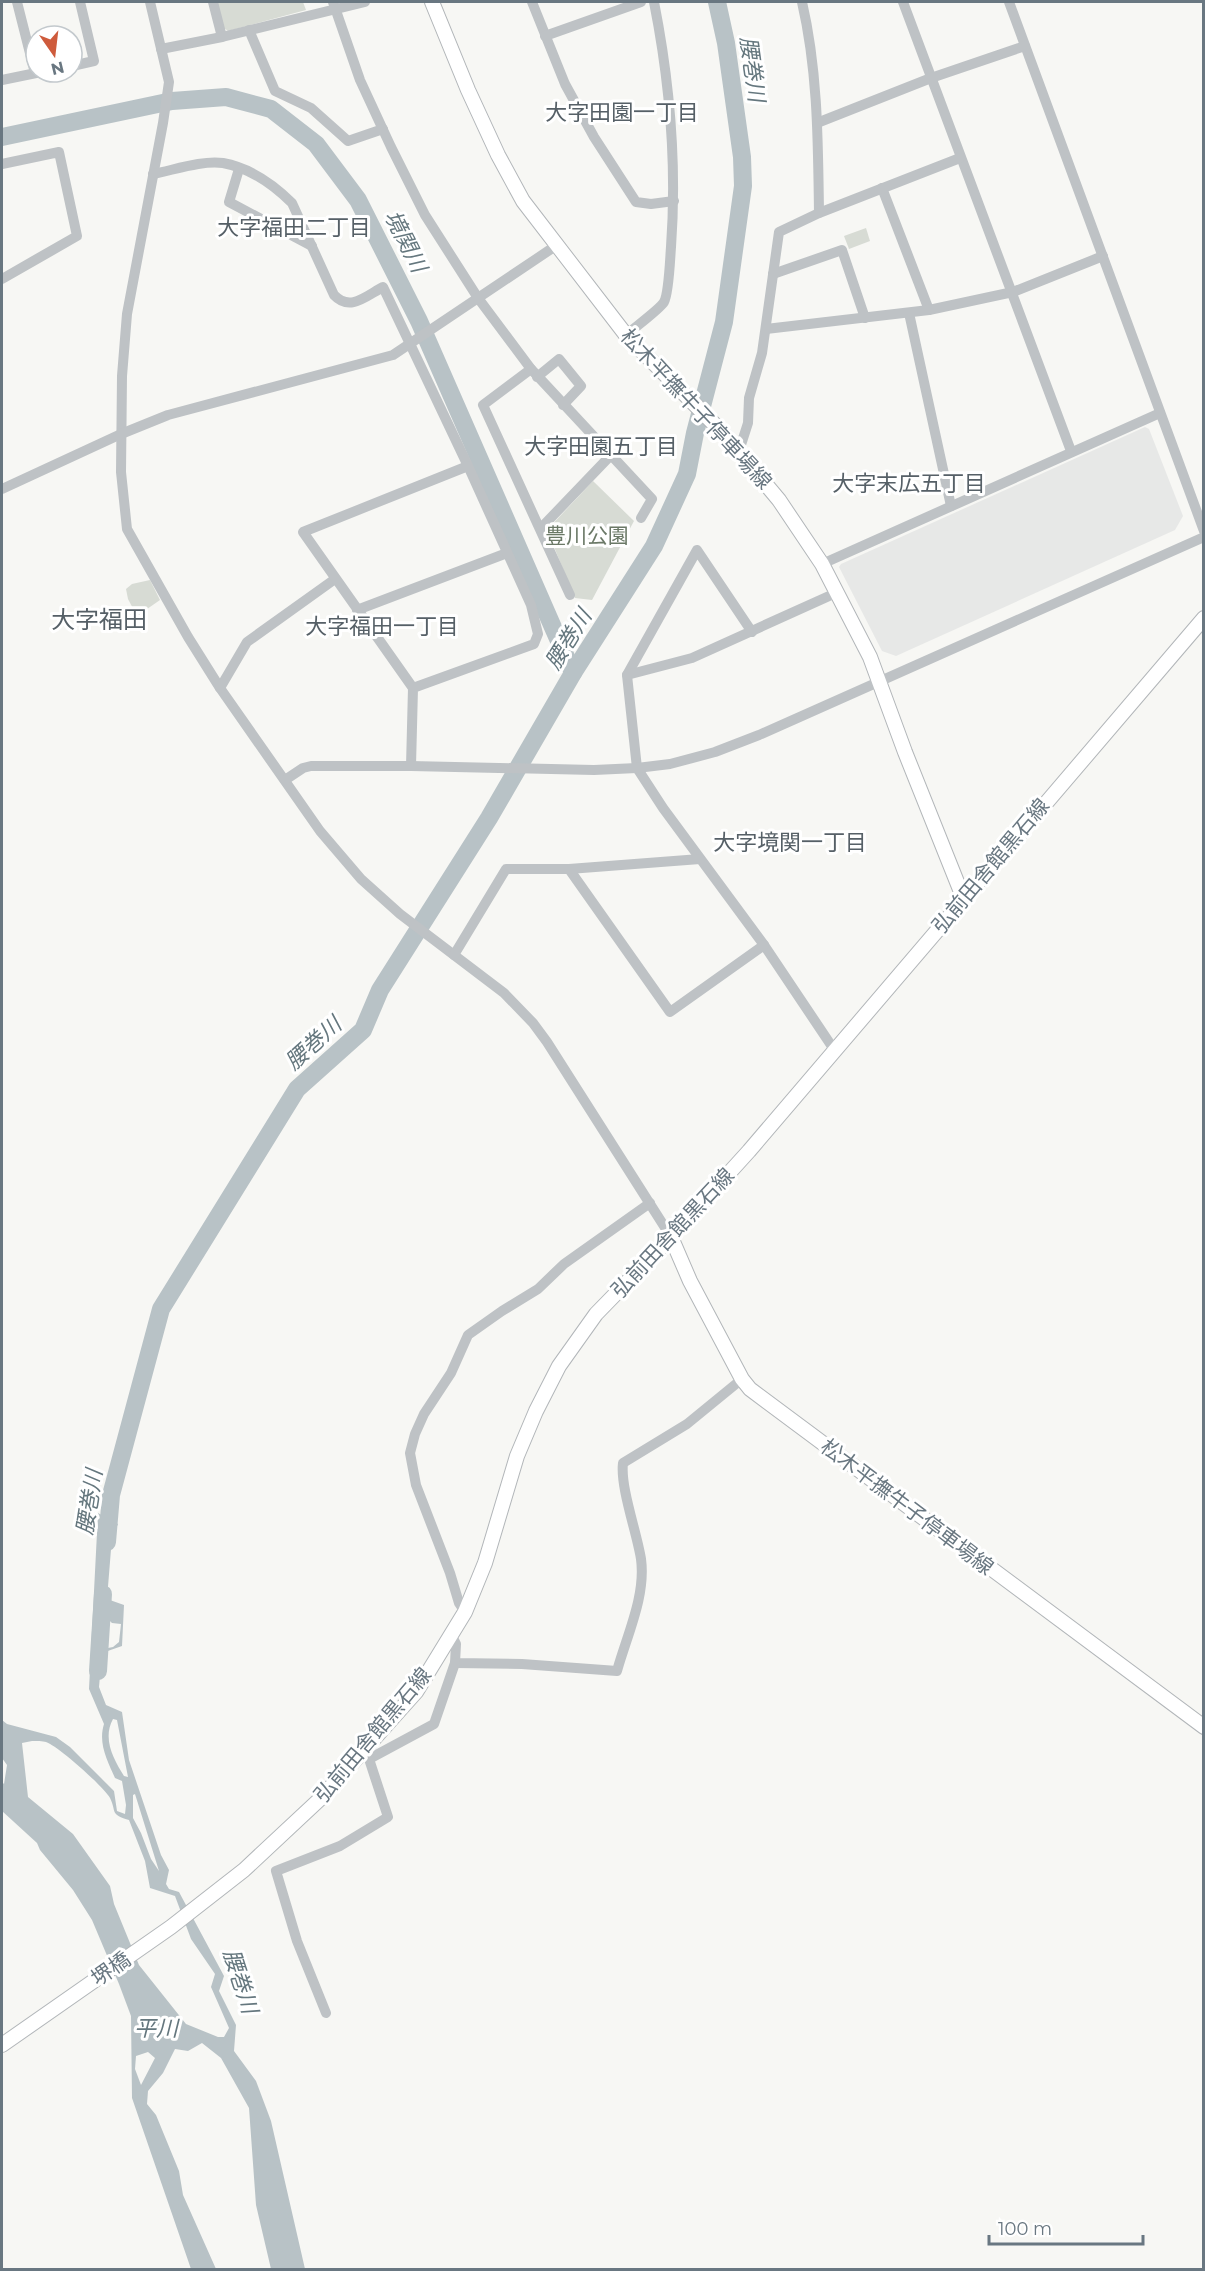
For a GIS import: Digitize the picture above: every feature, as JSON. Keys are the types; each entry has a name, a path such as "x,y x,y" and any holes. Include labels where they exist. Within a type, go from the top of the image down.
{"main road":[{"name":"松木平撫牛子停車場線","path":"432,2 468,90 498,155 523,201 626,335 739,451 779,500 822,564 838,592 879,681 963,897"},
{"name":"弘前田舎館黒石線","path":"219,1890 269,1849 367,1755 416,1692 465,1612 485,1563 517,1456 536,1411 559,1366 596,1314 671,1237 835,1051 963,897 1203,618"},
{"name":"松木平撫牛子停車場線","path":"671,1237 690,1281 742,1379 764,1402 1203,1727"},
{"name":"堺橋","path":"2,2045 171,1927 219,1890"}],"street":[{"path":"17,2 24,26"},
{"path":"80,2 94,61 84,63"},
{"path":"150,2 169,82 127,314 121,434 121,472 127,529 220,687 320,831 361,879 400,914 504,993 532,1023 547,1042 671,1237"},
{"path":"213,2 222,37"},
{"path":"161,50 222,37 335,5 365,2"},
{"path":"532,2 565,84 594,137 636,202 651,204 674,201"},
{"path":"545,36 641,2"},
{"path":"626,335 664,302 670,263 674,201 672,116 665,57 654,2"},
{"path":"802,2 809,31 817,123 819,213"},
{"path":"903,2 1071,451"},
{"path":"1009,2 1203,531"},
{"path":"335,5 360,80 425,215 478,298 534,373 652,499 640,518"},
{"path":"249,30 275,91 311,108 348,141 383,129"},
{"path":"817,123 931,78 1025,46"},
{"path":"2,80 24,76"},
{"path":"2,164 59,152 78,236 2,278"},
{"path":"739,451 748,423 749,398 762,353 778,232 819,213 960,158"},
{"path":"153,174 223,163 257,175 292,203 334,295 340,301 354,302 383,287 412,344 537,623 538,634 534,644 413,688"},
{"path":"239,169 229,201 312,246"},
{"path":"882,188 929,310"},
{"path":"2,489 168,415 393,356 557,245"},
{"path":"773,274 842,250 865,318"},
{"path":"766,329 909,313 1013,292 1103,256"},
{"path":"909,313 951,506"},
{"path":"563,405 581,386 560,359 483,405 570,595"},
{"path":"822,564 1160,413"},
{"path":"541,528 611,455"},
{"path":"411,766 413,688 303,532 468,466"},
{"path":"285,780 303,768 311,766 546,770 637,768 670,764 715,752 759,735 1203,537"},
{"path":"752,632 697,550 627,675 637,768 700,859 764,945 835,1051"},
{"path":"357,610 507,554"},
{"path":"220,687 247,642 335,579"},
{"path":"627,675 692,658 838,592"},
{"path":"454,955 506,869 568,868 700,859"},
{"path":"568,868 670,1012 764,945"},
{"path":"465,1612 459,1603 450,1573 416,1485 410,1453 424,1414 451,1373 468,1335 538,1289 564,1264 650,1203"},
{"path":"455,1663 522,1664 616,1671 642,1584 641,1559 623,1463 687,1424 742,1379"},
{"path":"326,2013 297,1941 276,1871 340,1846 388,1817 367,1755 434,1724 455,1663 456,1644 452,1636"}],"shaded area":[{"path":"1145,427 1149,429 1183,516 1175,530 896,656 882,651 839,567 841,564"}],"green space":[{"path":"216,2 303,2 306,10 228,31 224,28"},
{"path":"866,228 870,241 849,249 844,236"},
{"name":"豊川公園","path":"593,481 634,521 592,600 575,598 547,530"},
{"path":"150,580 160,600 137,616 128,599 126,589 132,584"}],"water":[{"name":"平川","path":"98,1513 118,1524 112,1537 107,1599 124,1605 122,1646 102,1653 99,1687 106,1705 122,1712 129,1760 161,1855 169,1870 166,1884 169,1889 179,1892 224,1976 219,1991 236,2025 234,2051 256,2081 271,2121 305,2269 271,2269 256,2205 249,2108 221,2058 202,2043 188,2051 175,2049 163,2073 148,2091 147,2104 156,2115 179,2171 183,2195 216,2269 191,2269 132,2098 131,2016 119,1984 92,1920 73,1890 40,1850 37,1843 2,1811 2,1782 4,1784 7,1765 2,1758 2,1720 7,1724 56,1737 70,1747 114,1791 117,1811 125,1814 126,1805 122,1781 115,1778 106,1758 102,1738 104,1724 89,1689","holes":["105,1616 112,1623 121,1624 119,1642 113,1647 103,1649 97,1643 98,1621","113,1719 117,1720 128,1777 124,1776 111,1749 110,1727","45,1742 60,1751 90,1777 110,1798 116,1814 129,1820 145,1861 150,1888 175,1896 191,1939 215,1974 211,1987 229,2028 224,2037 218,2037 186,2024 139,1965 114,1904 110,1886 73,1834 28,1797 22,1743","135,1794 159,1871 151,1859 133,1818 133,1795","148,2052 155,2058 141,2085 135,2069 136,2056"]}],"waterway":[{"name":"腰巻川","path":"107,1542 111,1495 161,1309 297,1089 363,1030 380,990 489,818 573,673 654,546 687,474 695,433 724,322 743,186 742,157 726,43 717,2"},
{"name":"境関川","path":"2,137 172,101 226,97 271,109 316,144 358,200 419,321 573,673"},
{"name":"腰巻川","path":"98,1671 103,1594"}],"district":[{"name":"大字田園一丁目","path":"622,112"},
{"name":"大字福田二丁目","path":"294,227"},
{"name":"大字田園五丁目","path":"601,446"},
{"name":"大字末広五丁目","path":"909,483"},
{"name":"大字福田","path":"99,620"},
{"name":"大字福田一丁目","path":"382,626"},
{"name":"大字境関一丁目","path":"790,842"}]}
